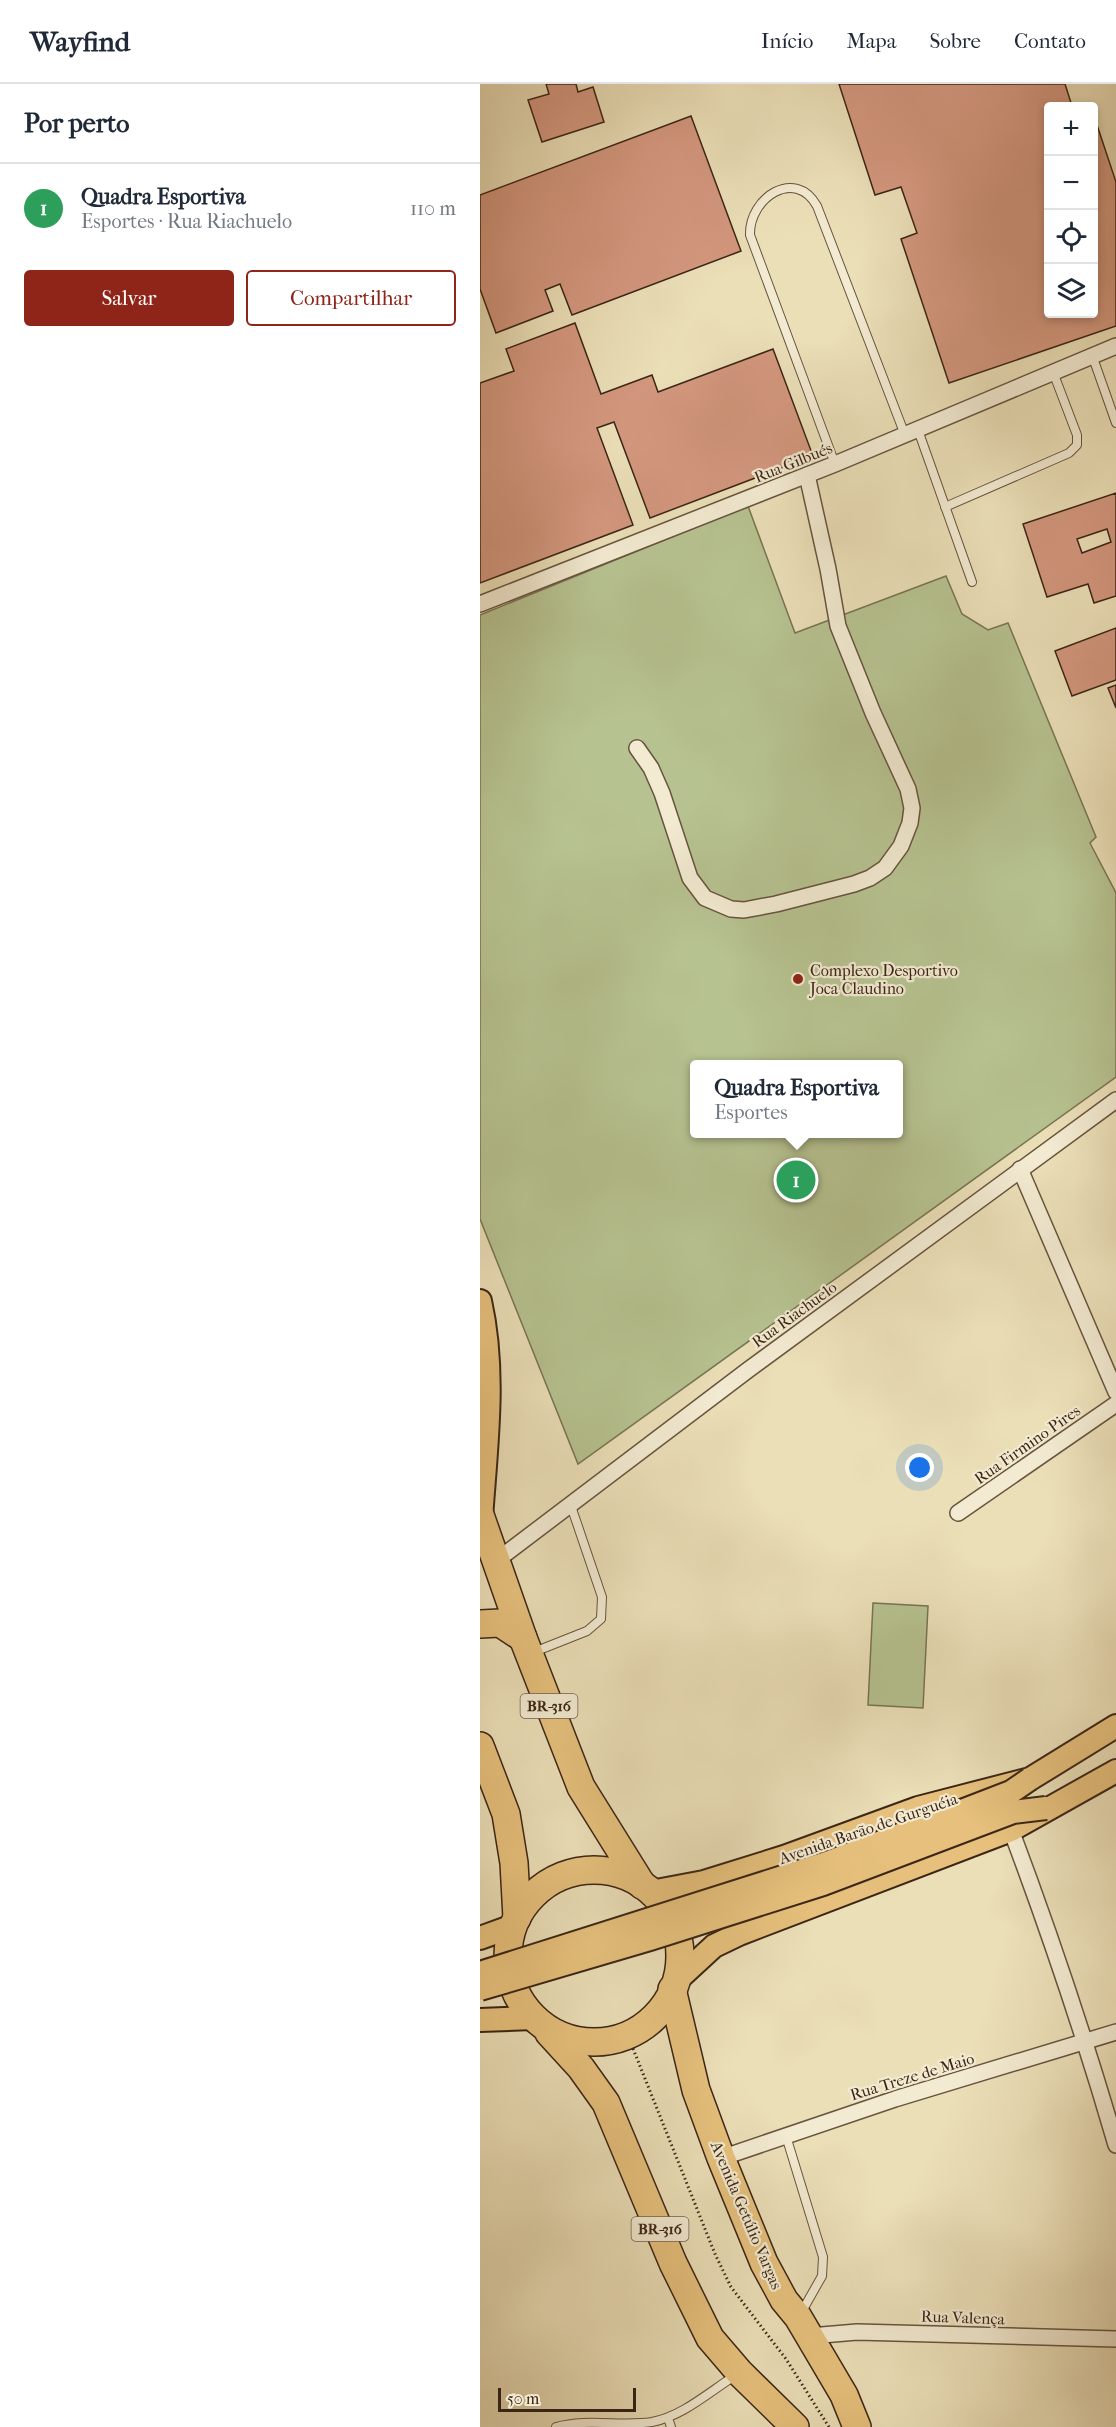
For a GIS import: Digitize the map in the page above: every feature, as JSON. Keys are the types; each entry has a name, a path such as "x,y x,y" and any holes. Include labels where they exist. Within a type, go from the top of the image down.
{"highway":[{"name":"Avenida Getúlio Vargas","path":"481,1517 488,1567 526,1646 581,1786 647,1889 667,1911 676,1933 680,1965 670,1993 696,2090 764,2263 784,2300 804,2326 844,2395 857,2427"},
{"path":"480,1624 500,1623 526,1646"},
{"name":"BR-316","path":"480,1746 506,1815 514,1863 515,1922 508,1950 509,1975 518,1998 535,2020 581,2068 606,2103 695,2309 710,2338 740,2373 795,2427"},
{"name":"BR-316","path":"515,1922 534,1894 557,1878 584,1870 612,1871 633,1879 647,1889"},
{"name":"BR-316","path":"535,2020 558,2036 588,2043 604,2043 636,2032 670,1993"}],"main road":[{"name":"Avenida Getúlio Vargas","path":"480,1301 486,1336 488,1385 481,1517"},
{"name":"Avenida Barão de Gurguéia","path":"647,1889 704,1882 784,1857 918,1808 1030,1779 1116,1726"},
{"path":"670,1993 714,1946 739,1934 1011,1830 1046,1808 1116,1771"},
{"path":"480,1973 827,1863 1011,1792 1030,1779"},
{"path":"480,1989 650,1939 824,1884 1013,1812 1046,1808"},
{"path":"480,1938 515,1922"},
{"path":"480,2020 535,2020"}],"street":[{"name":"Rua Gilbués","path":"480,604 835,464 1116,346"},
{"path":"637,748 651,768 662,794 690,878 705,898 731,909 744,910 776,904 854,884 870,878 885,868 901,846 910,823 912,808 908,789 873,713 838,626 807,475"},
{"name":"Rua Riachuelo","path":"488,1567 570,1503 1020,1168 1116,1100"},
{"path":"1020,1168 1116,1392"},
{"name":"Rua Firmino Pires","path":"958,1513 1116,1404"},
{"path":"1011,1830 1049,1930 1086,2042 1116,2145"},
{"name":"Rua Treze de Maio","path":"721,2158 895,2099 1116,2032"},
{"name":"Rua Valença","path":"804,2326 857,2332 1116,2339"}],"lane":[{"path":"835,464 750,235 750,224 758,205 765,198 794,187 805,190 817,206 911,432 945,507 972,582"},
{"path":"1092,355 1116,423"},
{"path":"945,507 1069,453 1077,445 1077,435 1053,372"},
{"path":"526,1646 587,1631 601,1619 602,1597 570,1503"},
{"path":"786,2136 823,2257 822,2276 804,2326"},
{"path":"556,2427 572,2422 650,2423 668,2418 682,2412 740,2373"},
{"path":"668,2418 671,2427"}],"path":[{"path":"628,2036 731,2287 786,2359 829,2427"}],"green space":[{"name":"Complexo Desportivo Joca Claudino","path":"748,506 795,633 946,576 962,614 988,630 1008,623 1096,837 1090,843 1116,893 1116,1077 578,1464 480,1219 480,615"},
{"path":"873,1603 928,1606 923,1708 868,1705"}],"building":[{"path":"546,84 576,84 578,92 593,87 604,122 542,142 528,100 549,94"},
{"path":"839,84 1065,84 1071,102 1044,102 1044,318 1098,318 1098,128 1116,182 1116,326 949,383 901,239 917,233 901,187 875,195"},
{"path":"691,116 741,251 572,315 560,284 545,290 553,311 496,333 480,289 480,195"},
{"path":"575,323 601,394 652,375 658,392 773,349 813,456 650,518 614,422 597,428 633,525 480,583 480,383 514,371 506,349"},
{"path":"1116,493 1116,596 1094,603 1088,584 1047,597 1023,524","holes":["1107,529 1111,542 1082,553 1077,539"]},
{"path":"1116,628 1116,680 1072,696 1055,651"},
{"path":"1116,685 1116,708 1108,688"}],"place":[{"name":"Complexo Desportivo Joca Claudino","path":"798,979"},
{"name":"Quadra Esportiva","path":"796,1180"}]}
